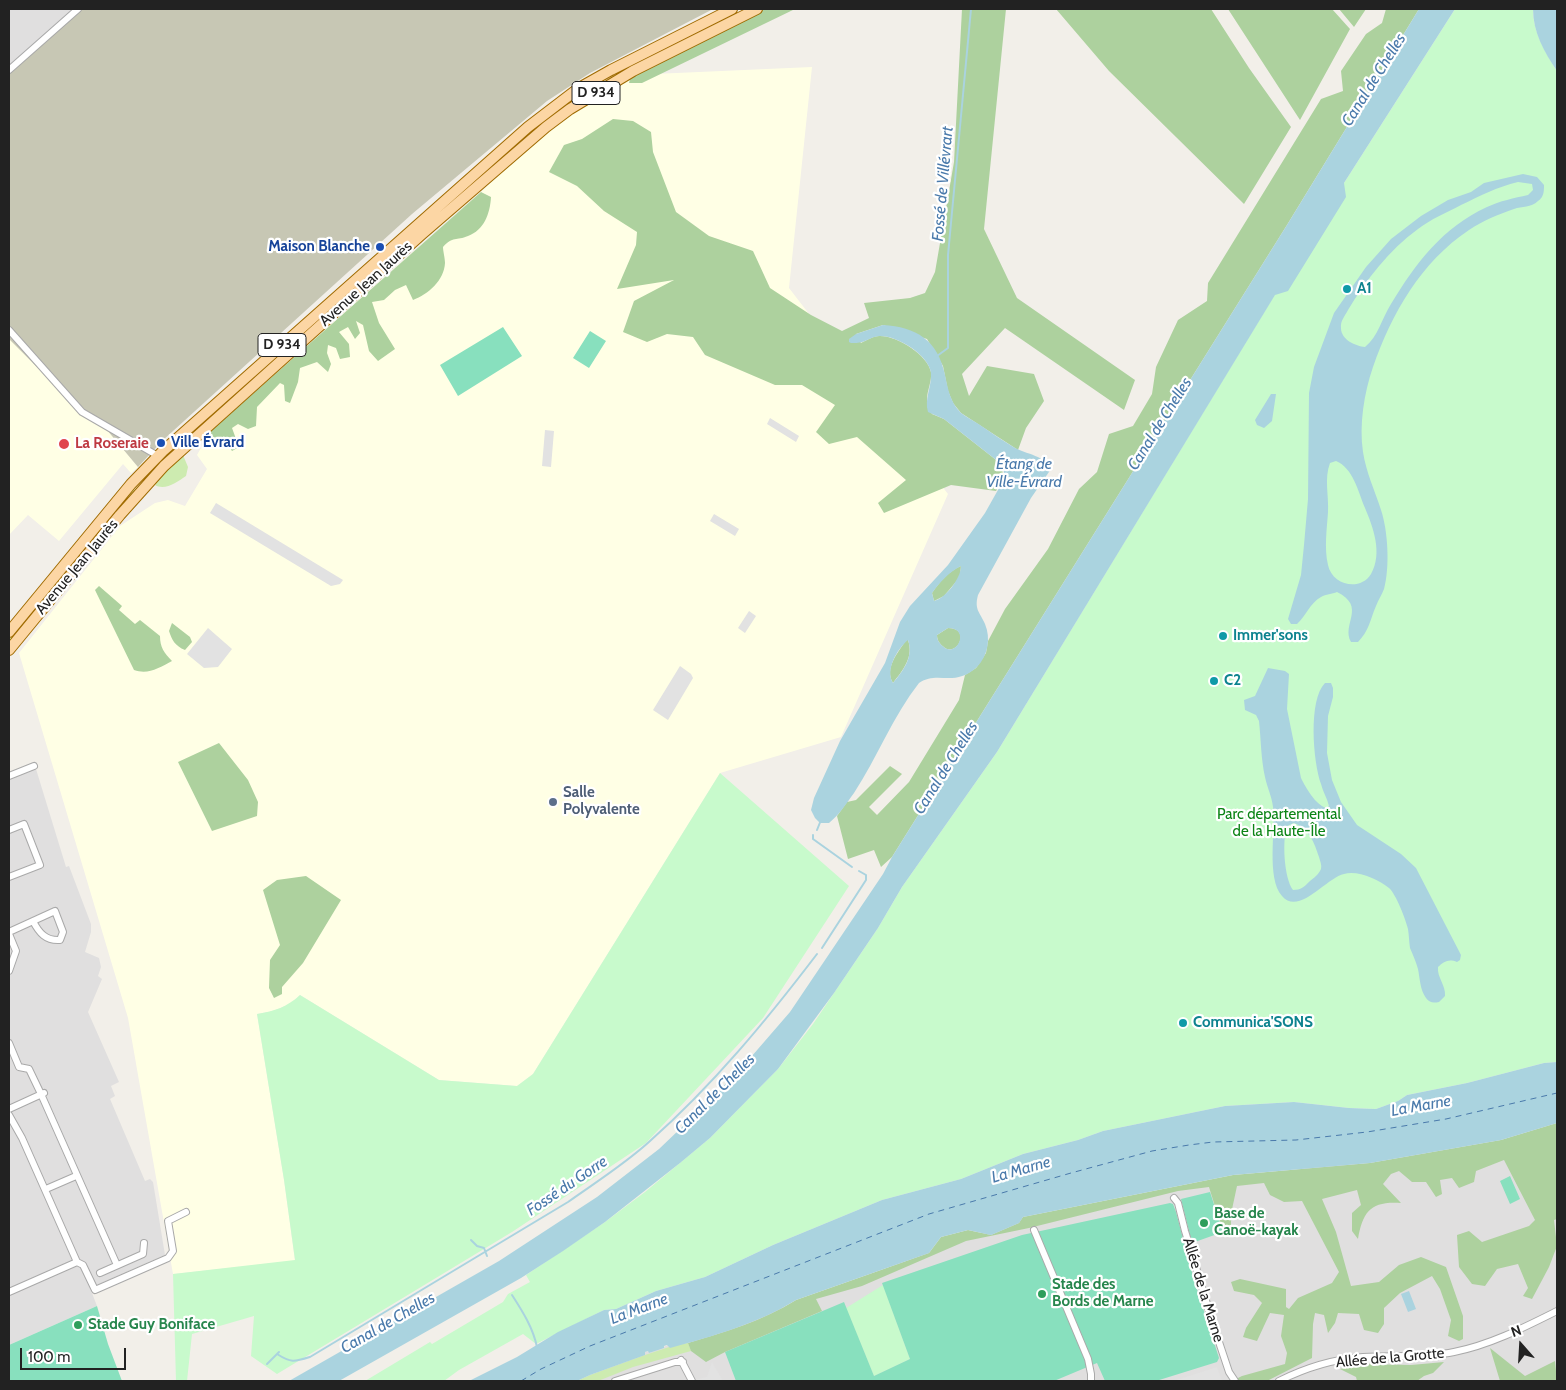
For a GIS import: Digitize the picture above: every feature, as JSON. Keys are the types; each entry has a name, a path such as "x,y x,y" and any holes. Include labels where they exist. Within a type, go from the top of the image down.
{"main road":[{"name":"Avenue Jean Jaurès","path":"9,632 131,484 158,456 428,215 553,107 579,88 611,70 732,9"},
{"name":"Avenue Jean Jaurès","path":"9,650 120,515 164,466 422,234 546,127 570,108 633,71 757,9"}],"street":[{"path":"9,70 78,9"},
{"path":"734,20 750,9"},
{"path":"9,330 82,412 158,456"},
{"path":"9,776 34,766"},
{"path":"9,830 24,824 40,864 9,876"},
{"path":"9,971 16,951 9,936 33,921 55,911 64,932 60,940 55,940 40,934 33,921"},
{"path":"9,1044 19,1067 29,1069 43,1093 76,1176 117,1265"},
{"path":"9,1110 43,1093"},
{"path":"9,1115 46,1189 77,1262 83,1265 95,1290 168,1258 173,1251 168,1221 186,1212"},
{"path":"46,1189 76,1176"},
{"name":"Allée de la Marne","path":"1174,1198 1178,1203 1214,1327 1235,1381"},
{"path":"1034,1230 1088,1359 1091,1381"},
{"path":"100,1273 142,1254 144,1243"},
{"path":"9,1292 77,1262"},
{"name":"Allée de la Grotte","path":"1279,1381 1309,1368 1351,1358 1412,1356 1455,1352 1493,1340 1557,1312"},
{"path":"615,1381 682,1360 692,1381"}],"shaded area":[{"path":"9,9 76,9 9,66"},
{"path":"76,9 713,9 590,73 547,101 412,214 162,441 138,467 102,424 82,412 9,339 9,66"},
{"path":"812,67 789,288 948,494 841,737 720,773 533,1074 517,1086 439,1080 300,995 290,1004 273,1011 257,1014 295,1261 173,1274 128,1018 19,653 120,526 155,503 168,500 185,506 207,469 197,455 205,443 203,438 481,192 538,137 579,106 631,75"},
{"name":"La Roseraie","path":"9,334 102,424 138,467 131,473 123,464 59,541 28,515 9,535"},
{"path":"770,418 799,436 796,442 767,424"},
{"path":"545,430 554,431 551,467 542,466"},
{"path":"216,503 343,580 340,584 331,586 210,513"},
{"path":"714,514 739,529 735,536 710,521"},
{"path":"749,611 756,616 745,633 738,628"},
{"path":"208,628 232,649 218,667 204,668 187,654"},
{"path":"680,666 691,674 693,678 668,720 653,710"},
{"path":"36,769 66,867 69,866 91,924 91,932 85,952 99,958 101,967 98,976 102,979 88,1012 119,1082 111,1086 115,1096 110,1099 145,1181 150,1179 153,1182 165,1255 90,1288 97,1306 9,1345 9,780"},
{"path":"1557,1123 1557,1381 577,1381 645,1354 644,1352 649,1351 649,1353 668,1345 670,1348 688,1343 1023,1217 1312,1167 1370,1163 1501,1140"},
{"path":"712,1362 723,1381 695,1381 707,1377"},
{"path":"1217,1367 1222,1381 1174,1381"}],"green space":[{"path":"763,9 795,9 642,83 629,83 631,75"},
{"path":"962,9 1006,9 984,229 1017,298 1135,380 1124,410 1005,328 962,374 969,396 987,366 1034,374 1044,401 1026,428 1018,450 961,413 953,403 948,391 943,366 927,339 883,325 856,334 861,343 874,337 886,337 902,342 918,353 929,366 931,372 927,400 932,414 944,419 1000,463 1003,474 1002,481 996,491 951,485 884,513 878,503 906,480 857,437 829,444 816,432 835,405 802,385 775,385 705,355 693,337 667,334 647,342 623,332 634,301 674,280 617,289 636,245 637,232 604,211 577,186 549,172 564,145 582,139 613,119 633,121 651,132 653,152 676,212 709,236 753,251 770,288 811,315 842,331 869,318 864,303 910,298 925,293 935,272 954,162"},
{"path":"1056,9 1211,9 1249,68 1291,127 1244,204 1109,71"},
{"path":"1228,9 1332,9 1350,29 1300,120"},
{"path":"1339,9 1366,9 1354,27"},
{"path":"1386,9 1419,9 1287,225 892,857 881,867 874,850 848,859 837,816 847,802 856,800 890,766 902,774 869,807 877,815 909,782 959,700 965,675 976,668 986,653 988,641 1005,609 1048,549 1079,489 1097,472 1109,434 1133,426 1152,394 1156,367 1178,320 1207,301 1208,283 1321,99 1343,91 1341,71 1366,34 1382,23"},
{"name":"Parc départemental de la Haute-Île","path":"1455,9 1533,9 1537,34 1557,71 1557,1062 1544,1063 1467,1083 1407,1095 1398,1101 1376,1109 1294,1102 1225,1106 1103,1131 1078,1140 1023,1154 961,1179 882,1200 773,1245 705,1277 656,1291 616,1309 604,1310 536,1344 523,1334 459,1370 444,1381 365,1381 430,1342 432,1344 503,1302 508,1294 530,1282 526,1275 605,1222 645,1192 710,1138 778,1069 813,1024 878,928 902,887 997,752 1275,294"},
{"path":"481,192 491,197 485,221 474,233 452,240 443,247 444,270 434,286 413,300 406,285 395,290 384,300 372,302 379,323 395,349 378,361 369,351 363,325 356,321 360,333 355,339 348,327 339,332 349,344 350,357 340,359 336,348 328,345 327,353 331,364 328,372 317,362 300,368 298,382 290,403 285,401 284,385 280,383 257,407 256,426 248,429 238,424 232,428 239,447 232,451 226,442 216,440 208,446 203,438"},
{"path":"503,327 522,356 458,396 440,365"},
{"path":"590,331 606,341 589,368 573,358"},
{"path":"183,455 188,467 186,476 167,486 159,487 155,485 164,472"},
{"path":"133,488 136,491 9,643 9,637"},
{"path":"961,566 960,577 944,596 934,601 932,593 938,584"},
{"path":"99,586 122,606 119,610 135,624 140,620 160,636 163,650 172,661 149,671 134,670 95,590"},
{"path":"172,623 190,637 192,642 185,650 176,645 171,637 169,631"},
{"path":"948,628 955,629 961,636 958,645 950,649 945,648 938,641 937,637 937,635"},
{"path":"906,640 908,640 910,652 909,658 893,683 890,672 891,666"},
{"path":"219,743 248,780 258,802 257,816 212,831 178,762"},
{"path":"720,773 849,886 763,1018 646,1143 512,1232 277,1374 251,1356 254,1316 192,1334 187,1381 176,1381 173,1274 295,1260 257,1014 280,1008 300,995 439,1080 517,1086 533,1074"},
{"path":"306,876 341,900 303,963 282,987 282,994 274,998 269,988 270,960 280,945 263,890 277,880"},
{"path":"1557,1123 1557,1219 1554,1220 1557,1246 1549,1267 1532,1299 1523,1296 1528,1288 1518,1264 1497,1269 1485,1286 1472,1284 1459,1267 1457,1235 1469,1231 1482,1242 1529,1226 1535,1220 1504,1160 1476,1171 1474,1182 1459,1188 1452,1178 1440,1180 1442,1194 1436,1197 1426,1182 1412,1182 1399,1171 1391,1174 1383,1184 1401,1203 1382,1204 1370,1210 1363,1221 1358,1239 1352,1231 1352,1213 1361,1205 1357,1190 1322,1199 1336,1232 1351,1286 1379,1282 1399,1265 1421,1257 1446,1267 1463,1316 1463,1339 1459,1341 1448,1336 1451,1320 1440,1289 1432,1276 1400,1293 1384,1308 1384,1324 1378,1333 1364,1330 1359,1314 1338,1313 1335,1323 1328,1333 1324,1315 1315,1313 1312,1358 1267,1381 1232,1381 1242,1376 1285,1364 1287,1353 1281,1336 1284,1315 1270,1313 1257,1341 1243,1337 1246,1328 1262,1303 1254,1295 1234,1291 1231,1282 1240,1279 1286,1289 1286,1307 1289,1309 1298,1298 1332,1283 1339,1272 1302,1201 1284,1202 1270,1195 1264,1183 1237,1186 1231,1214 1231,1231 1223,1232 1209,1187 1178,1191 1029,1228 966,1241 862,1286 816,1299 822,1311 725,1352 706,1362 691,1351 688,1343 744,1325 796,1300 929,1253 941,1237 968,1230 991,1235 1019,1223 1023,1217 1233,1175 1370,1163 1501,1140"},
{"path":"1510,1176 1520,1199 1510,1204 1500,1181"},
{"name":"Base de Canoë-kayak","path":"1210,1192 1223,1232 1192,1243 1181,1199"},
{"name":"Stade des Bords de Marne","path":"1170,1203 1173,1204 1176,1212 1194,1280 1219,1358 1217,1362 1156,1381 1105,1381 1097,1363 1054,1381 736,1381 725,1352 844,1302 874,1376 910,1359 882,1283 1022,1235"},
{"path":"883,1285 910,1359 874,1376 846,1308"},
{"name":"Stade Guy Boniface","path":"97,1306 108,1344 122,1381 9,1381 9,1345"},
{"path":"688,1343 691,1351 633,1367 598,1381 577,1381 645,1355 678,1344"},
{"path":"1490,1348 1525,1376 1555,1361 1557,1381 1500,1381"},
{"path":"1444,1362 1433,1373 1417,1381 1357,1381 1356,1377 1340,1369 1359,1364 1411,1365"}],"water":[{"path":"1419,9 1455,9 1344,183 1346,197 1288,291 1275,295 997,752 902,887 878,928 834,993 778,1069 710,1138 680,1163 605,1222 521,1278 339,1381 289,1381 499,1261 597,1197 659,1149 703,1107 745,1064 790,1012 883,874 1287,225"},
{"path":"1533,9 1557,9 1557,71 1540,42 1533,17"},
{"path":"1523,174 1537,177 1544,185 1544,192 1543,196 1532,205 1502,213 1474,227 1436,257 1410,290 1399,308 1389,327 1367,387 1362,420 1363,452 1368,474 1383,519 1387,538 1388,560 1384,589 1369,625 1365,634 1358,642 1351,642 1349,629 1352,610 1346,598 1337,592 1325,595 1317,600 1297,624 1291,624 1288,619 1301,575 1308,499 1309,393 1314,367 1334,313 1366,267 1391,239 1421,216 1448,200 1471,192 1484,183","holes":["1518,182 1532,184 1533,190 1528,195 1497,203 1471,216 1443,236 1431,248 1410,274 1388,309 1377,333 1365,347 1353,344 1343,336 1341,325 1355,299 1370,277 1407,237 1428,222 1461,205 1503,186","1336,461 1342,464 1351,474 1376,540 1375,566 1366,580 1360,583 1347,584 1340,581 1331,572 1328,565 1326,552 1327,475 1330,463"]},
{"name":"Étang de Ville-Évrard","path":"883,325 906,329 924,338 931,344 942,363 950,395 961,413 1015,448 1045,461 1051,469 1031,498 978,595 977,608 988,635 986,652 981,663 961,677 926,679 919,683 901,709 854,793 833,820 829,823 820,823 811,810 814,798 840,741 885,663 900,622 910,606 948,565 985,513 1003,481 1004,472 1000,463 944,419 928,412 927,402 931,373 929,366 919,353 904,343 887,337 878,336 859,343 849,342 849,339 856,334","holes":["961,566 952,587 943,596 934,601 932,593 935,589 949,574","948,628 955,629 959,632 960,641 954,648 945,648 940,644 937,635","908,640 909,658 904,669 893,683 890,672 891,666 896,654"]},
{"path":"1271,394 1276,394 1272,421 1264,428 1257,425 1255,420"},
{"path":"1268,668 1285,671 1289,674 1287,709 1301,778 1308,791 1326,808 1329,806 1318,774 1314,747 1314,717 1320,691 1325,683 1331,683 1333,697 1328,716 1327,753 1332,780 1341,802 1357,825 1401,854 1416,868 1461,955 1460,960 1457,962 1447,961 1438,967 1445,992 1445,996 1439,1002 1430,1002 1422,992 1418,969 1410,948 1408,929 1395,896 1389,888 1367,876 1349,873 1337,877 1313,894 1296,902 1289,901 1282,896 1277,888 1273,866 1274,816 1264,770 1259,721 1256,715 1245,710 1244,700 1255,696","holes":["1294,823 1308,833 1313,841 1321,868 1318,874 1304,886 1293,890 1286,868 1285,832 1287,826"]},
{"name":"La Marne","path":"1557,1062 1557,1123 1501,1140 1370,1163 1233,1175 1023,1217 1019,1223 991,1235 968,1230 941,1237 929,1253 796,1300 766,1316 734,1328 670,1348 667,1345 664,1348 649,1353 648,1351 645,1352 645,1355 577,1381 469,1381 517,1357 558,1332 604,1310 616,1309 656,1291 705,1277 773,1245 882,1200 961,1179 1023,1154 1078,1140 1103,1131 1225,1106 1294,1102 1376,1109 1398,1101 1407,1095 1467,1083 1544,1063"},
{"path":"1409,1291 1416,1309 1408,1312 1401,1294"}],"waterway":[{"name":"Fossé de Villévrart","path":"937,356 948,348 948,255 971,9"},
{"name":"Fossé du Gorre","path":"817,830 821,820"},
{"name":"Fossé du Gorre","path":"813,835 813,839 852,867"},
{"name":"Fossé du Gorre","path":"822,948 866,880 866,875 859,871"},
{"name":"Fossé du Gorre","path":"277,1354 293,1361 310,1357 568,1202 620,1165 696,1098 738,1052 817,954"},
{"path":"471,1240 477,1246 484,1248 487,1256"},
{"path":"512,1295 524,1314 537,1347"},
{"path":"267,1364 279,1352"}],"ferry route":[{"path":"521,1381 541,1369 590,1346 929,1214 1071,1173 1152,1151 1213,1142 1296,1140 1367,1132 1446,1119 1557,1093"}],"place":[{"name":"Maison Blanche","path":"380,247"},
{"name":"A1","path":"1347,289"},
{"name":"Ville Évrard","path":"161,443"},
{"name":"La Roseraie","path":"64,444"},
{"name":"Immer'sons","path":"1223,636"},
{"name":"C2","path":"1214,681"},
{"name":"Salle Polyvalente","path":"553,802"},
{"name":"Communica'SONS","path":"1183,1023"},
{"name":"Base de Canoë-kayak","path":"1204,1223"},
{"name":"Stade des Bords de Marne","path":"1042,1294"},
{"name":"Stade Guy Boniface","path":"78,1325"}],"water label":[{"name":"Canal de Chelles","path":"1374,80"},
{"name":"Canal de Chelles","path":"1160,424"},
{"name":"Canal de Chelles","path":"946,768"},
{"name":"Canal de Chelles","path":"715,1094"},
{"name":"Canal de Chelles","path":"388,1323"}]}
